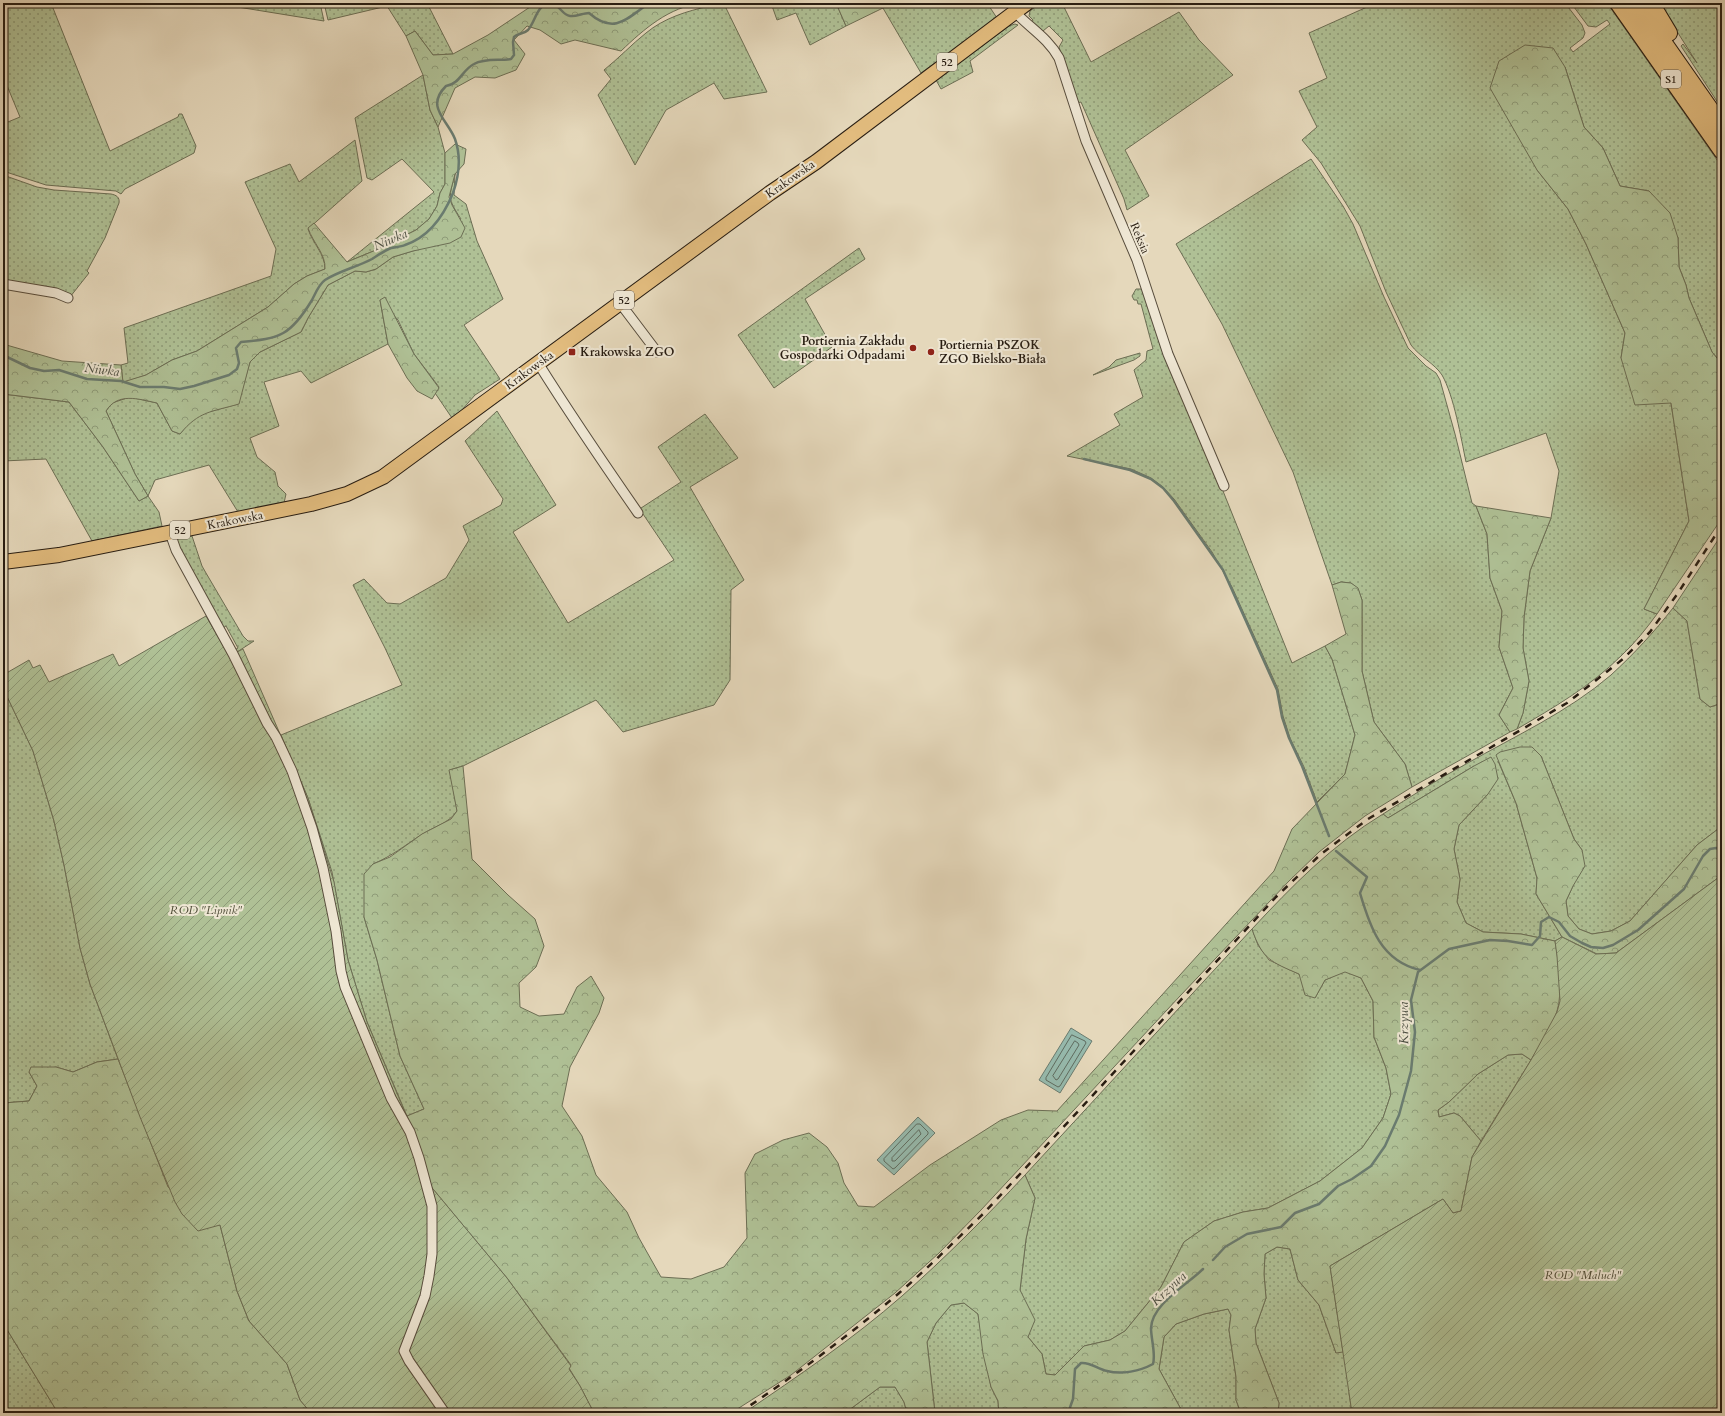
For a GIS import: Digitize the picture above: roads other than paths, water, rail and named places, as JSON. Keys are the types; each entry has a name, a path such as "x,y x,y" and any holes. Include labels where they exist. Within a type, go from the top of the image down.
{"highway":[{"path":"1651,3 1721,124"},
{"name":"S1","path":"1623,4 1721,124"},
{"name":"S1","path":"1623,4 1722,152"}],"main road":[{"name":"Krakowska","path":"3,562 59,555 324,501 369,485 398,468 538,363 770,193 816,162 1028,3"}],"street":[{"name":"Reksia","path":"1015,12 1054,48 1059,58 1086,141 1137,260 1168,354 1224,486"},
{"path":"3,284 56,293 68,298"},
{"path":"620,303 657,352"},
{"path":"538,363 593,449 638,513"},
{"path":"170,533 176,550 233,654 292,771 312,826 323,868 336,931 341,971 345,987 385,1084 410,1132 419,1158 432,1206 432,1254 425,1296 404,1352 445,1413"}],"water":[{"path":"1071,1028 1092,1041 1060,1093 1039,1080"},
{"path":"918,1117 935,1133 894,1175 877,1160"}],"waterway":[{"name":"Niwka","path":"3,355 30,368 44,371 59,370 87,379 121,381 140,387 180,389 229,375 237,369 239,363 236,348 241,342 275,337 291,328 305,312 319,287 325,280 366,262 391,248 402,246 414,241 421,237 435,224 453,193 457,180 459,159 455,139 438,107 437,100 440,93 446,86 455,83 470,67 478,62 511,59 514,55 514,37 528,30 537,13 547,4 557,6 570,16 589,13 598,20 613,24 627,19 649,3"},
{"path":"1084,459 1130,470 1151,479 1163,488 1174,501 1223,570 1277,690 1282,717 1289,738 1302,766 1329,836"},
{"name":"Krzywa","path":"1213,1260 1225,1247 1247,1234 1281,1227 1295,1213 1319,1204 1338,1186 1352,1179 1371,1166 1385,1146 1399,1115 1411,1071 1415,1032 1411,1000 1418,972 1449,949 1490,940 1532,945 1540,936 1541,922 1549,917 1559,922 1570,936 1591,947 1603,948 1613,945 1638,930 1684,889 1703,856 1710,849 1716,848 1722,850"},
{"path":"1336,851 1367,877 1360,893 1368,918 1379,941 1396,959 1407,966 1420,970"},
{"name":"Krzywa","path":"1068,1413 1073,1399 1075,1369 1081,1363 1119,1373 1142,1369 1153,1364 1154,1356 1151,1328 1157,1311 1171,1296 1203,1269"}],"railway":[{"path":"739,1413 840,1341 898,1294 942,1254 984,1213 1276,897 1321,854 1368,819 1567,703 1623,659 1650,632 1678,593 1722,525"}],"place":[{"name":"Portiernia Zakładu Gospodarki Odpadami","path":"913,348"},
{"name":"Krakowska ZGO","path":"572,352"},
{"name":"Portiernia PSZOK ZGO Bielsko-Biała","path":"931,352"}],"park label":[{"name":"ROD \"Lipnik\"","path":"206,910"},
{"name":"ROD \"Maluch\"","path":"1583,1275"}]}
